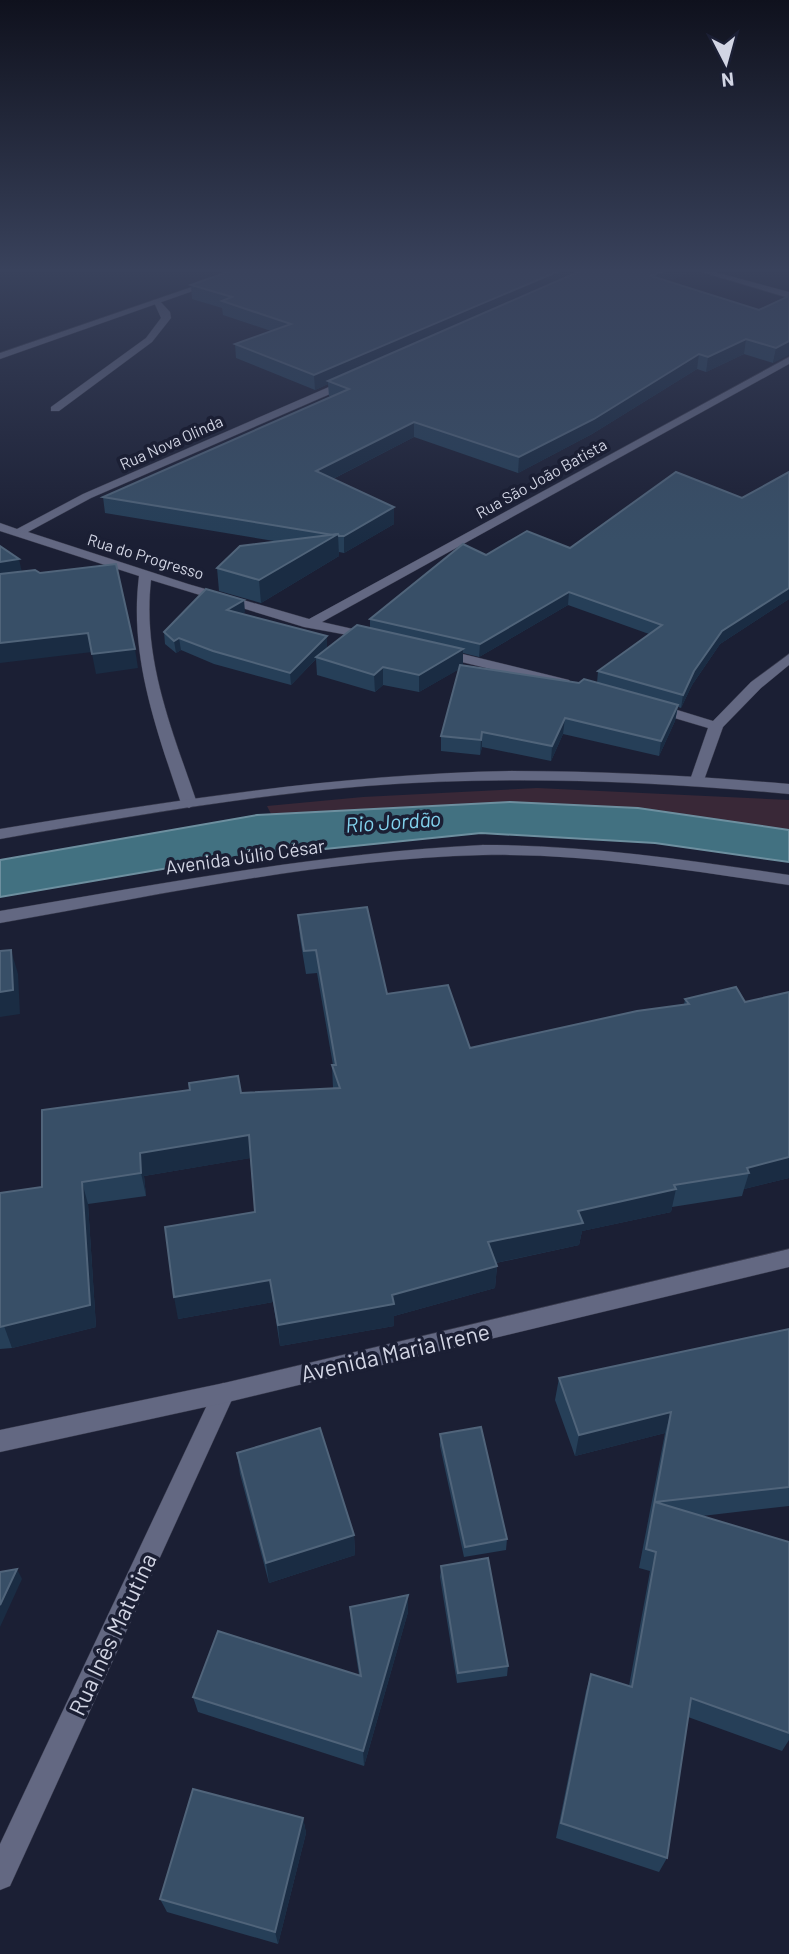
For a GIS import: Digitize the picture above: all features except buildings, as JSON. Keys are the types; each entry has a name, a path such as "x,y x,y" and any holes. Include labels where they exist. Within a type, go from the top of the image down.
{"street":[{"path":"55,409 123,359"},
{"name":"Rua São João Batista","path":"309,624 789,360"},
{"name":"Rua Nova Olinda","path":"18,533 87,496 354,379"},
{"name":"Rua do Progresso","path":"0,527 124,570 309,624 390,642"},
{"path":"97,574 124,570"},
{"path":"145,574 139,605 142,651 189,803"},
{"path":"429,650 583,688"},
{"path":"697,780 716,726 756,685 789,658"},
{"path":"645,705 716,726"},
{"path":"0,834 189,803 312,787 418,778 598,774 789,789"},
{"name":"Avenida Júlio César","path":"0,916 236,877 415,855 484,850 616,856 789,880"},
{"name":"Avenida Maria Irene","path":"0,1441 225,1392 789,1258"},
{"name":"Rua Inês Matutina","path":"0,1876 225,1392"}],"shaded area":[{"path":"537,788 789,800 789,830 638,808 271,814 267,806 363,797"}],"water":[{"name":"Rio Jordão","path":"510,802 638,808 789,830 789,862 655,843 481,833 209,861 0,897 0,860 257,815"}]}
